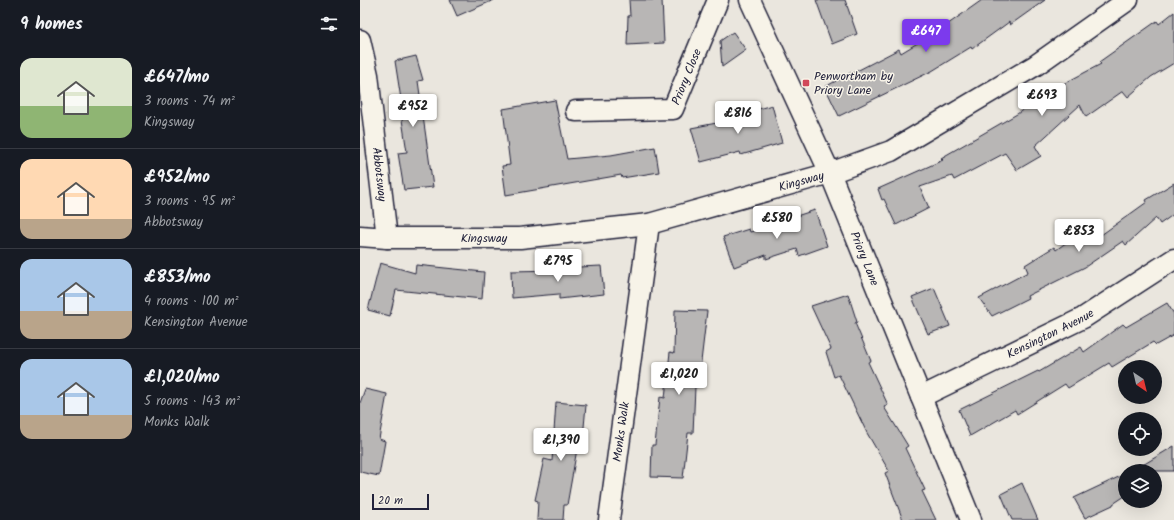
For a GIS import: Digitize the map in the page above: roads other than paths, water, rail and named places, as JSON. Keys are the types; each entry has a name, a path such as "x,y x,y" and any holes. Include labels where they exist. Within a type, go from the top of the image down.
{"street":[{"name":"Priory Close","path":"576,110 673,109 718,0"},
{"name":"Priory Lane","path":"750,0 830,173 920,397 972,520"},
{"name":"Kingsway","path":"360,236 387,238 520,238 649,224 830,173 891,152 1036,65 1128,0"},
{"name":"Abbotsway","path":"360,40 368,75 387,238"},
{"name":"Monks Walk","path":"609,520 649,224"},
{"name":"Kensington Avenue","path":"920,397 1083,318 1174,259"}],"place":[{"name":"Penwortham by Priory Lane","path":"806,83"}]}
